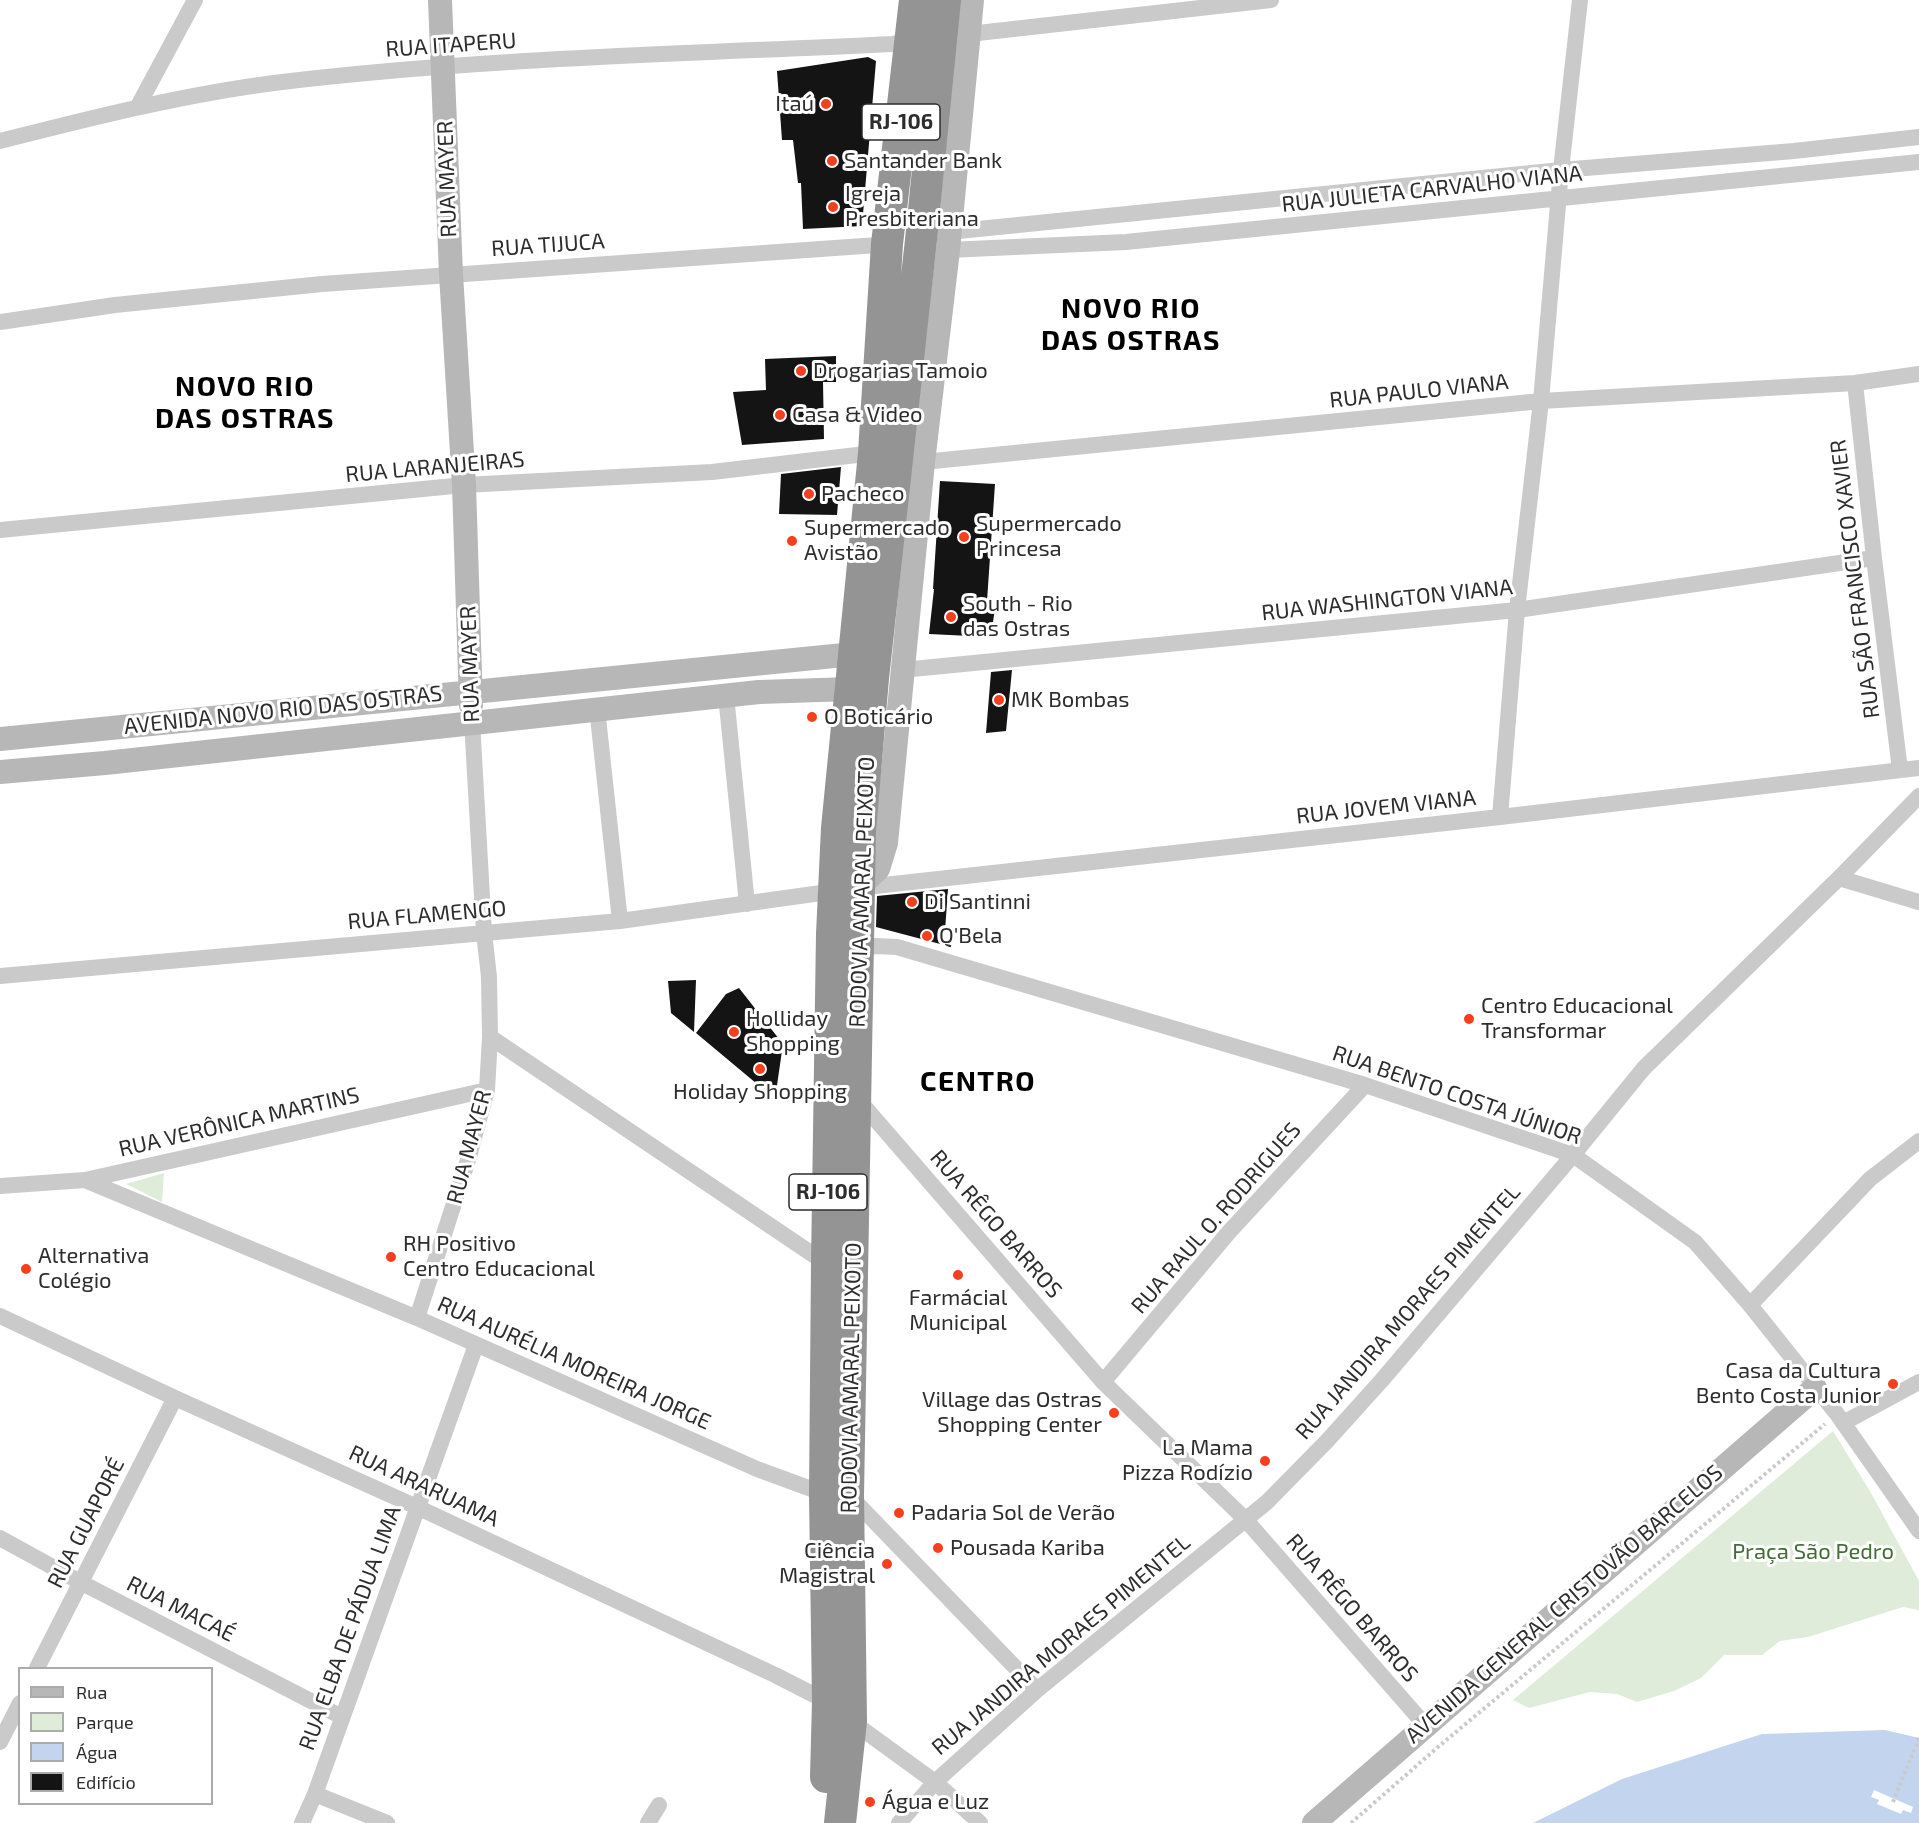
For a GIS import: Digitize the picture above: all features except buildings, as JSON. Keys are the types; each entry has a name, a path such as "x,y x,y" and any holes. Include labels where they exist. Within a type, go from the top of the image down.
{"highway":[{"name":"RODOVIA AMARAL PEIXOTO","path":"840,1823 837,1494 827,1264 845,953 846,889 837,828 874,453 887,244 915,0"},
{"name":"RODOVIA AMARAL PEIXOTO","path":"846,889 860,832 873,678 940,241 945,0"},
{"name":"RODOVIA AMARAL PEIXOTO","path":"837,1494 855,1096 845,953"},
{"name":"RODOVIA AMARAL PEIXOTO","path":"822,1823 827,1761 840,1711"}],"street":[{"path":"138,106 195,0"},
{"name":"RUA MAYER","path":"417,1318 468,1160 486,1090 489,1037 489,977 484,932 472,722 464,485 451,274 440,0"},
{"path":"846,889 878,869 886,843 923,462 940,241 972,0"},
{"path":"969,34 1271,0"},
{"path":"1500,817 1516,610 1541,401 1558,199 1580,0"},
{"name":"RUA ITAPERU","path":"0,141 138,106 273,84 442,67 893,44 911,41"},
{"name":"RUA JULIETA CARVALHO VIANA","path":"940,241 1561,170 1794,152 1919,137"},
{"name":"RUA JULIETA CARVALHO VIANA","path":"940,241 1126,242 1919,162"},
{"name":"RUA TIJUCA","path":"0,320 115,305 322,284 940,241"},
{"name":"RUA PAULO VIANA","path":"923,462 1541,401 1855,383 1919,374"},
{"name":"RUA SÃO FRANCISCO XAVIER","path":"1855,383 1900,770"},
{"name":"RUA LARANJEIRAS","path":"0,530 464,485 712,472 874,453"},
{"name":"RUA WASHINGTON VIANA","path":"902,670 1516,610 1874,558"},
{"name":"AVENIDA NOVO RIO DAS OSTRAS","path":"0,738 854,654"},
{"name":"AVENIDA NOVO RIO DAS OSTRAS","path":"0,772 105,763 726,695 851,689"},
{"path":"726,695 747,904"},
{"path":"597,708 620,921"},
{"name":"RUA JOVEM VIANA","path":"846,889 1919,768"},
{"name":"RUA JANDIRA MORAES PIMENTEL","path":"899,1823 935,1782 1037,1690 1267,1502 1327,1442 1573,1155 1644,1068 1839,878 1919,796"},
{"path":"1839,878 1919,902"},
{"name":"RUA FLAMENGO","path":"0,976 620,921 846,889"},
{"name":"RUA BENTO COSTA JÚNIOR","path":"845,953 875,946 897,947 1365,1085 1573,1155 1695,1242 1750,1305 1840,1419 1919,1531"},
{"path":"489,1037 827,1264"},
{"name":"RUA RAUL O. RODRIGUES","path":"1103,1382 1229,1232 1365,1085"},
{"name":"RUA VERÔNICA MARTINS","path":"0,1186 85,1180 486,1090"},
{"name":"RUA RÊGO BARROS","path":"855,1096 1103,1382 1245,1519 1425,1725"},
{"path":"1750,1305 1870,1179 1919,1141"},
{"name":"RUA AURÉLIA MOREIRA JORGE","path":"85,1180 417,1318 757,1469 837,1494"},
{"name":"RUA ARARUAMA","path":"0,1316 417,1507 775,1675 840,1711 935,1782 980,1823"},
{"name":"RUA ELBA DE PÁDUA LIMA","path":"302,1823 315,1794 476,1345"},
{"path":"1840,1419 1919,1382"},
{"name":"AVENIDA GENERAL CRISTOVÃO BARCELOS","path":"1314,1823 1815,1388"},
{"name":"RUA GUAPORÉ","path":"38,1667 175,1398"},
{"path":"837,1494 1037,1690"},
{"name":"RUA MACAÉ","path":"0,1538 80,1582 342,1717"},
{"path":"0,1742 18,1707"},
{"path":"315,1794 387,1823"},
{"path":"648,1823 659,1805"}],"path":[{"path":"1351,1823 1438,1747 1840,1419"},
{"path":"1893,1802 1919,1738"}],"green space":[{"path":"164,1173 162,1202 126,1184"},
{"name":"Praça São Pedro","path":"1833,1431 1871,1493 1919,1581 1919,1610 1903,1607 1808,1637 1780,1641 1762,1655 1724,1655 1701,1678 1674,1691 1637,1702 1617,1694 1590,1692 1529,1708 1513,1700"}],"water":[{"path":"1885,1730 1919,1738 1919,1823 1533,1823 1622,1779 1762,1734"}],"pier":[{"path":"1874,1790 1913,1807 1911,1813 1903,1810 1901,1814 1877,1804 1879,1800 1871,1797"}],"place":[{"name":"Itaú","path":"826,104"},
{"name":"Santander Bank","path":"832,161"},
{"name":"Igreja Presbiteriana","path":"833,207"},
{"name":"Drogarias Tamoio","path":"801,371"},
{"name":"Casa & Video","path":"780,415"},
{"name":"Pacheco","path":"809,494"},
{"name":"Supermercado Princesa","path":"964,537"},
{"name":"Supermercado Avistão","path":"792,541"},
{"name":"South - Rio das Ostras","path":"951,617"},
{"name":"MK Bombas","path":"999,700"},
{"name":"O Boticário","path":"812,717"},
{"name":"Di Santinni","path":"912,902"},
{"name":"Q'Bela","path":"927,936"},
{"name":"Centro Educacional Transformar","path":"1469,1019"},
{"name":"Holliday Shopping","path":"734,1032"},
{"name":"Holiday Shopping","path":"760,1069"},
{"name":"RH Positivo Centro Educacional","path":"391,1257"},
{"name":"Alternativa Colégio","path":"26,1269"},
{"name":"Farmácial Municipal","path":"958,1275"},
{"name":"Casa da Cultura Bento Costa Junior","path":"1893,1384"},
{"name":"Village das Ostras Shopping Center","path":"1114,1413"},
{"name":"La Mama Pizza Rodízio","path":"1265,1461"},
{"name":"Padaria Sol de Verão","path":"899,1513"},
{"name":"Pousada Kariba","path":"938,1548"},
{"name":"Ciência Magistral","path":"887,1564"},
{"name":"Água e Luz","path":"870,1802"}],"district":[{"name":"NOVO RIO DAS OSTRAS","path":"1131,325"},
{"name":"NOVO RIO DAS OSTRAS","path":"245,403"},
{"name":"CENTRO","path":"978,1082"}]}
